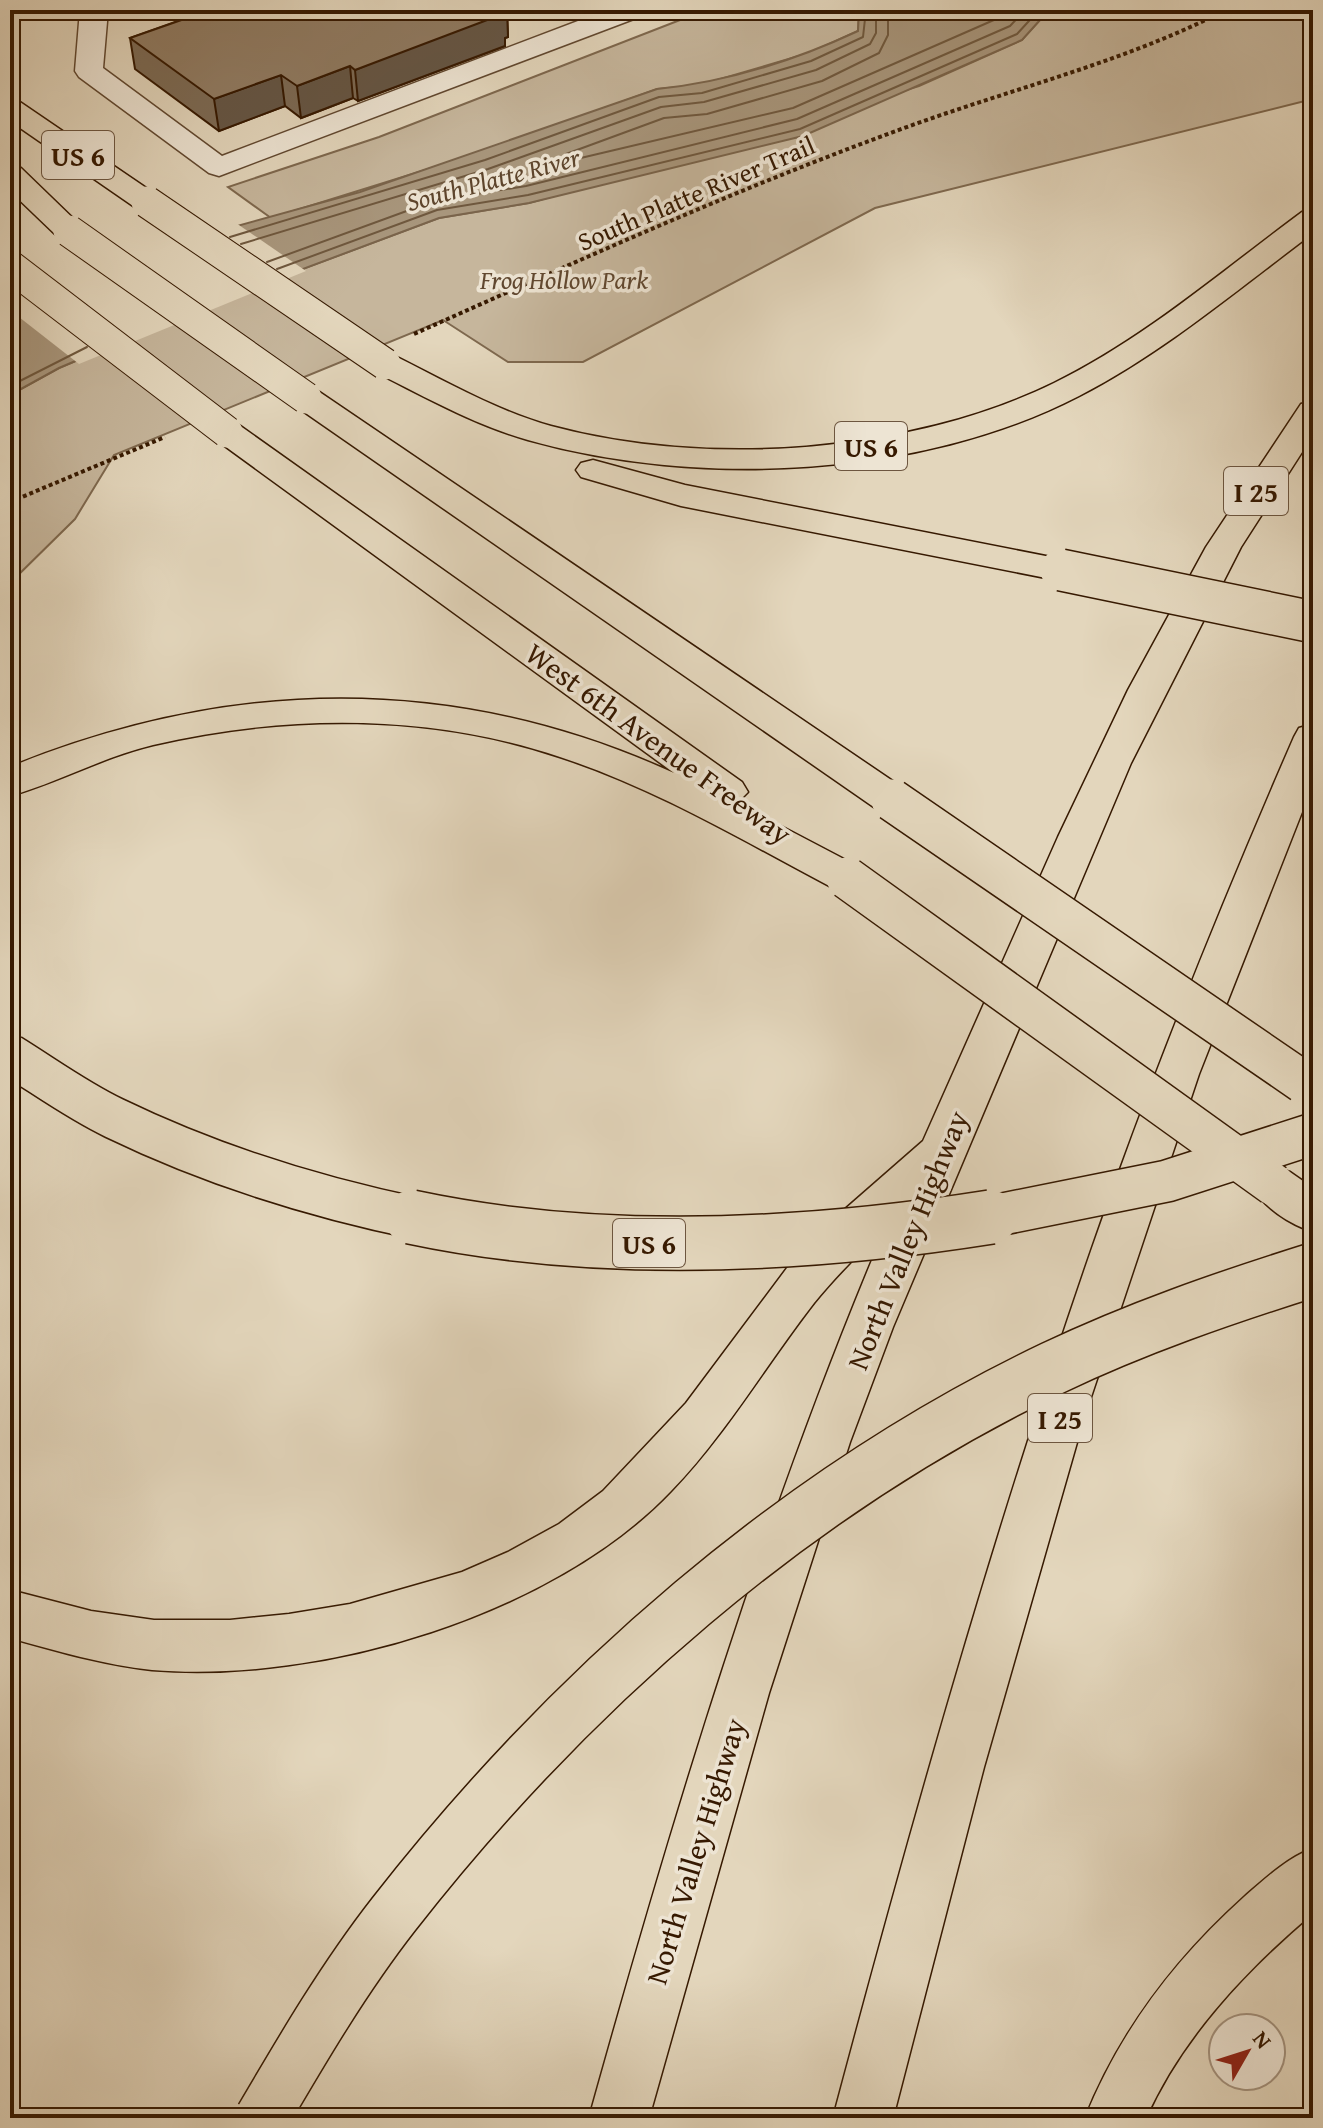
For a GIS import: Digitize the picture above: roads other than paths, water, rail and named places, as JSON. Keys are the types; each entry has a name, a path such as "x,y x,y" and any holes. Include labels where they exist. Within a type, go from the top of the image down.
{"highway":[{"name":"US 6","path":"10,108 385,364 482,412 539,434 653,456 775,457 896,442 1015,411 1075,385 1120,358 1313,218"},
{"path":"10,174 69,231"},
{"path":"10,187 306,398 1308,1085"},
{"name":"West 6th Avenue Freeway","path":"10,266 227,432 1313,1213"},
{"path":"385,364 499,429 592,470 681,495 1313,622"},
{"name":"North Valley Highway","path":"619,2118 673,1916 826,1438 944,1146 1106,770 1205,574 1238,519 1313,411"},
{"path":"10,782 88,750 213,719 313,710 410,714 516,731 571,747 687,794 847,878"},
{"name":"I 25","path":"863,2118 915,1916 1062,1412 1182,1053 1249,883 1313,737"},
{"name":"US 6","path":"10,1055 58,1089 168,1146 317,1198 460,1228 606,1242 832,1236 1041,1211 1202,1172 1313,1134"},
{"path":"10,1614 91,1637 173,1646 271,1643 372,1622 464,1596 548,1559 619,1509 670,1459 807,1278 944,1146"},
{"path":"262,2118 348,1981 437,1861 574,1714 710,1591 823,1505 894,1457 989,1403 1167,1318 1250,1287 1313,1270"},
{"path":"1115,2118 1155,2047 1199,1985 1313,1876"}],"lane":[{"path":"94,10 89,71 219,167 627,10"}],"water":[{"name":"South Platte River","path":"1049,10 1022,40 803,136 529,203 439,218 212,303 59,368 10,395 10,304 125,257 360,192 657,89 709,81 785,60 858,31 859,12"}],"park label":[{"name":"Frog Hollow Park","path":"564,279"}]}
